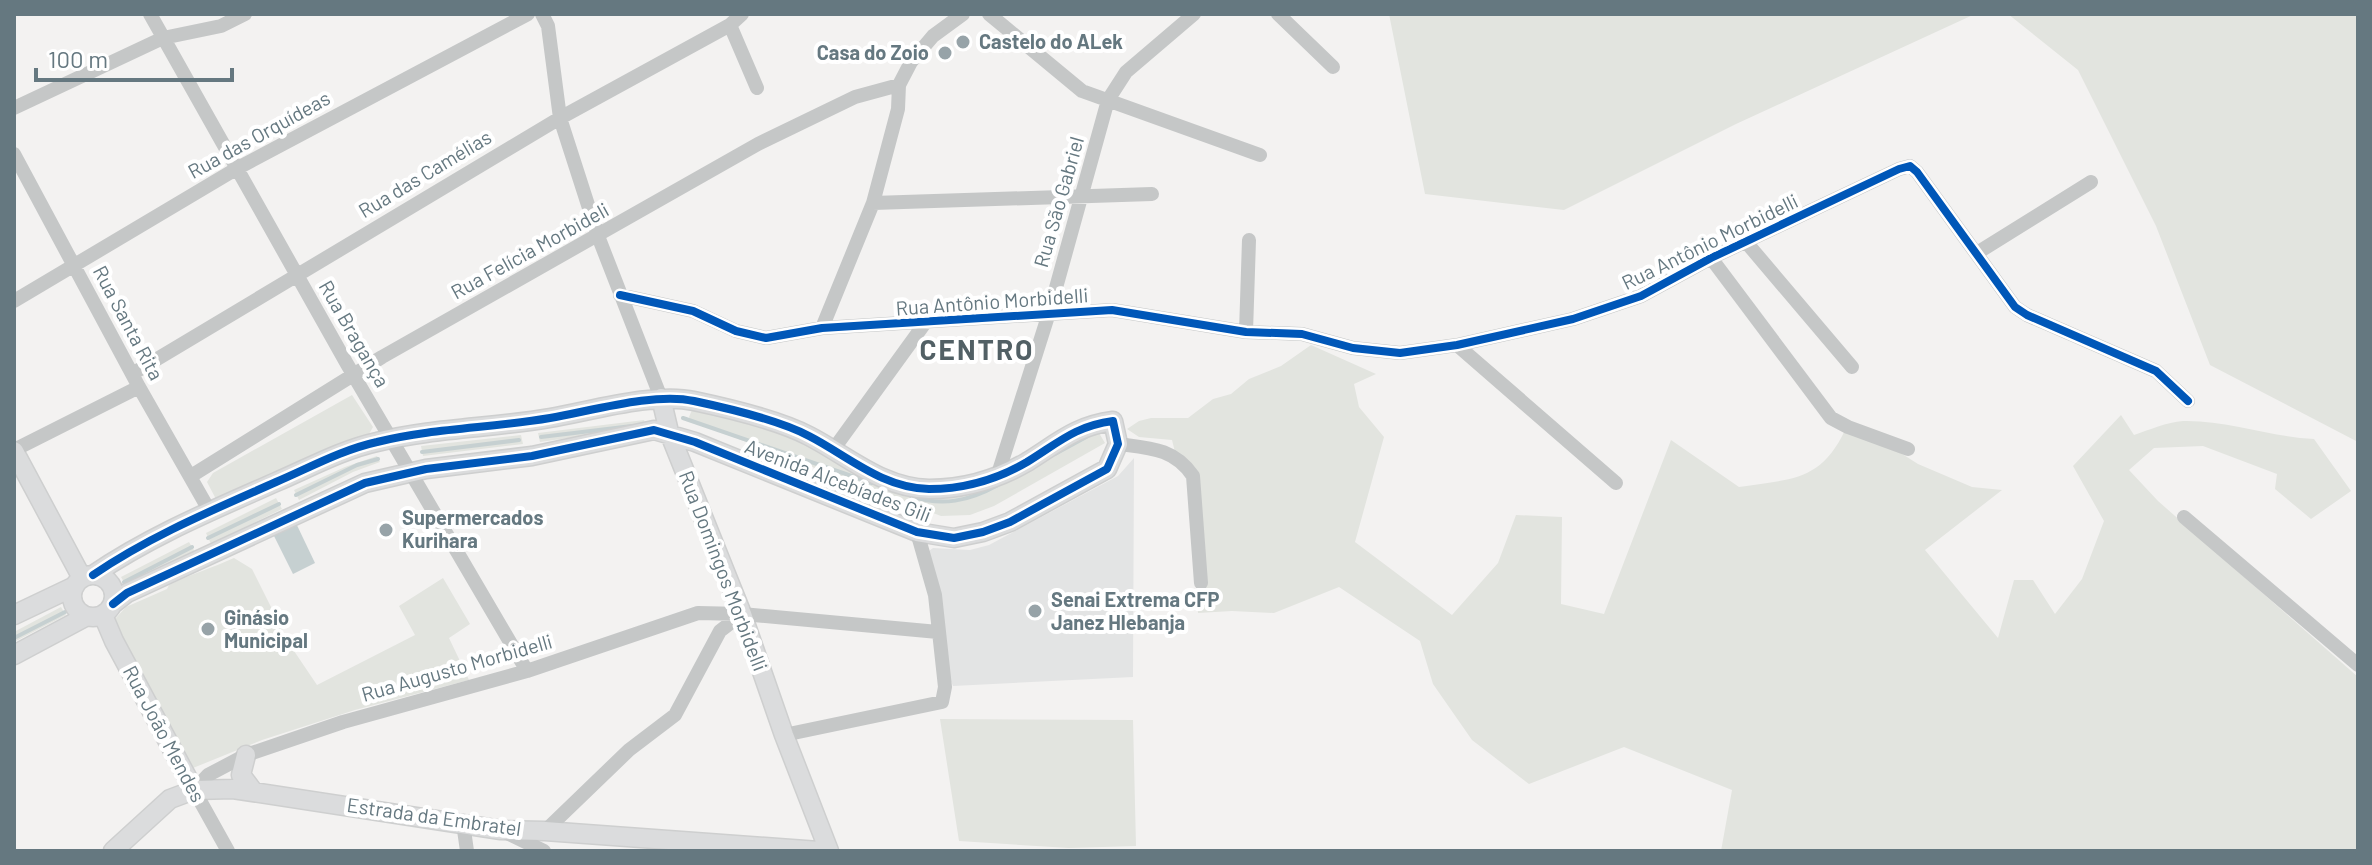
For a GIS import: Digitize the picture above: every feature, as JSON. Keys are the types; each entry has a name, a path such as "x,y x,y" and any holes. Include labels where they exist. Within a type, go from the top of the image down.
{"street":[{"name":"Rua Bragança","path":"150,14 236,169 527,671"},
{"path":"14,108 163,38 221,26 245,14"},
{"name":"Rua das Orquídeas","path":"14,301 236,169 528,14"},
{"name":"Rua Domingos Morbidelli","path":"542,14 548,26 560,118 598,236 661,398 669,432 742,614 829,851"},
{"name":"Rua das Camélias","path":"14,450 135,380 297,273 560,118 730,25 742,14"},
{"path":"822,328 873,203 898,109 899,85 911,62 933,36 963,14"},
{"path":"989,14 1082,91 1260,155"},
{"name":"Rua São Gabriel","path":"997,477 1049,313 1108,100 1126,72 1194,14"},
{"path":"1278,14 1333,67"},
{"path":"730,25 757,88"},
{"name":"Rua Felícia Morbideli","path":"191,476 382,357 758,144 855,97 899,85"},
{"name":"Rua Santa Rita","path":"14,154 135,380 209,510"},
{"name":"Rua Antônio Morbidelli","path":"620,295 693,311 752,337 766,338 822,328 1112,310 1246,332 1302,334 1353,348 1400,353 1457,345 1573,319 1641,296 1711,258 1910,166 1977,253"},
{"path":"2091,182 1977,253 2015,307 2156,371 2188,401"},
{"path":"873,203 1152,194"},
{"path":"1246,332 1249,240"},
{"path":"1746,242 1852,367"},
{"path":"1711,258 1831,418 1908,449"},
{"path":"833,450 925,323"},
{"path":"1457,345 1616,483"},
{"name":"Avenida Alcebíades Gili","path":"14,615 209,510 350,449 392,439 526,422 661,398 691,400 788,427 857,466 898,484 924,489 964,487 997,477 1075,430 1091,424 1113,421 1118,444 1107,469 1010,522 954,538 917,532 669,432 654,430 532,456 410,472 347,490 127,593 101,611 14,655"},
{"path":"1118,444 1163,450 1186,466 1193,476 1201,583"},
{"path":"14,450 83,580 74,604 101,611 113,590 110,584 106,579 83,580"},
{"path":"2184,517 2358,665"},
{"path":"784,735 942,702 945,687 935,595 917,532"},
{"name":"Rua João Mendes","path":"101,611 114,641 228,851"},
{"name":"Rua Augusto Morbidelli","path":"194,790 208,775 246,755 343,722 527,671 698,613 742,614 938,632"},
{"path":"545,831 629,750 675,715 720,631 742,614"},
{"path":"246,755 241,775 253,791"},
{"path":"113,851 170,799 194,790"},
{"name":"Estrada da Embratel","path":"194,790 253,791 501,830 819,851"},
{"path":"463,823 464,850"},
{"path":"501,830 544,851"}],"shaded area":[{"path":"1389,14 1975,14 1736,124 1564,210 1425,194"},
{"path":"2008,14 2358,14 2358,442 2210,365 2156,226 2078,70"},
{"path":"1311,345 1376,374 1354,384 1359,407 1384,437 1355,542 1452,615 1498,563 1516,515 1562,517 1561,604 1604,614 1671,440 1739,487 1789,479 1814,469 1836,447 1845,430 1972,487 2002,490 1925,550 1998,638 2014,580 2033,580 2055,614 2082,579 2104,521 2073,466 2121,415 2134,435 2164,425 2200,421 2314,439 2351,491 2311,519 2275,489 2277,474 2203,446 2154,448 2129,470 2158,501 2358,677 2358,851 1721,851 1732,790 1624,747 1529,784 1472,740 1433,684 1420,641 1339,587 1274,613 1198,613 1194,482 1177,460 1172,440 1139,437 1127,429 1151,418 1188,418 1213,399 1231,394 1249,379 1281,366"},
{"path":"352,395 373,427 369,434 323,451 217,501 207,482 213,473"},
{"path":"694,405 790,431 850,469 954,496 988,489 1096,428 1105,443 994,506 970,515 941,516 691,421 689,417"},
{"path":"644,420 646,427 540,442 538,433"},
{"path":"521,435 523,444 423,456 421,446"},
{"path":"377,456 380,462 353,472 299,500 294,490 345,467"},
{"name":"Senai Extrema CFP Janez Hlebanja","path":"1134,458 1133,677 953,686 944,665 929,551 933,548 970,550 989,545 1118,476"},
{"path":"276,498 282,509 211,544 206,533"},
{"path":"294,519 315,563 293,574 271,530"},
{"path":"189,542 195,552 127,587 121,577"},
{"path":"234,558 252,569 290,645 317,685 415,635 399,606 443,578 470,624 449,638 469,680 355,710 262,740 193,768 114,620 126,607 167,589 177,581"},
{"path":"61,607 66,615 14,642 14,632"},
{"path":"940,719 1133,720 1136,846 1069,848 959,841"}],"waterway":[{"path":"683,418 872,483"},
{"path":"541,437 632,426"},
{"path":"1055,454 1088,436"},
{"path":"422,452 519,440"},
{"path":"296,495 357,465 378,459"},
{"path":"911,496 955,501 998,485"},
{"path":"208,538 279,504"},
{"path":"124,582 192,547"},
{"path":"14,638 65,612"}],"cycle path":[{"path":"620,295 693,311 736,331 766,338 822,328 1112,310 1246,332 1302,334 1353,348 1400,353 1457,345 1573,319 1641,296 1711,258 1910,166 2015,307 2156,371 2188,401"},
{"path":"93,575 182,524 364,445 398,437 550,418 642,401 694,401 768,420 809,436 881,477 929,489 967,485 1004,474 1077,431 1100,423 1113,421 1118,444 1107,469 1010,522 954,538 917,532 695,442 654,430 532,456 426,469 365,483 127,593 113,604"}],"place":[{"name":"Castelo do ALek","path":"963,42"},
{"name":"Casa do Zoio","path":"945,53"},
{"name":"Supermercados Kurihara","path":"386,530"},
{"name":"Senai Extrema CFP Janez Hlebanja","path":"1035,611"},
{"name":"Ginásio Municipal","path":"208,629"}],"district":[{"name":"CENTRO","path":"977,350"}]}
